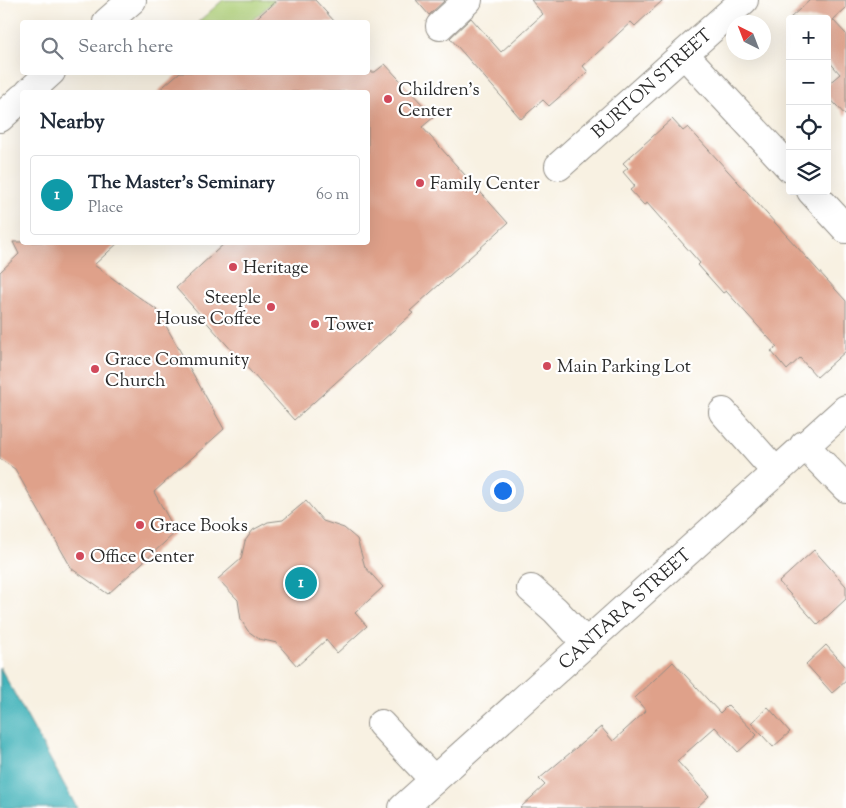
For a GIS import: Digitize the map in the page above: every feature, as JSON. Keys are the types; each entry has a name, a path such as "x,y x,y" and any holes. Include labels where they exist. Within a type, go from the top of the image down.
{"street":[{"path":"109,20 132,0"},
{"path":"440,26 468,0"},
{"name":"BURTON STREET","path":"559,166 744,0"},
{"path":"684,54 786,164"},
{"path":"31,90 48,75"},
{"path":"0,118 20,100"},
{"path":"815,195 846,229"},
{"name":"CANTARA STREET","path":"403,808 804,445 846,410"},
{"path":"723,412 776,472"},
{"path":"804,445 846,488"},
{"path":"531,589 555,610 586,643"},
{"path":"381,724 434,780"}],"green space":[{"path":"223,0 275,0 252,20 200,20"}],"water":[{"path":"0,667 2,671 77,808 0,808"}],"building":[{"path":"277,0 315,0 333,20 254,20"},
{"path":"416,0 445,0 429,15"},
{"path":"531,0 663,0 635,26 631,22 583,66 588,72 549,106 543,100 521,119 450,38 471,18 501,52 543,14"},
{"path":"810,0 846,0 846,8 833,20 846,34 846,116 831,99 831,82 840,74 831,64 831,15 793,15"},
{"path":"385,64 434,117 422,127 508,223 410,311 413,313 294,420 176,288 223,245 370,245 370,90 159,90 177,75 370,75 370,72 375,72"},
{"path":"672,119 683,131 688,127 846,301 846,351 817,377 800,358 787,370 771,351 777,347 726,291 723,293 698,265 700,263 647,203 644,205 630,190 635,186 623,172 628,168 623,163"},
{"name":"Grace Community Church","path":"13,242 20,242 20,245 116,245 94,265 157,310 224,429 154,492 176,532 108,594 72,569 15,469 0,459 0,272 19,254"},
{"path":"306,501 323,521 344,528 357,539 365,567 383,587 355,613 367,626 337,653 326,640 297,666 277,643 259,639 248,631 241,620 238,600 218,579 241,559 245,541 253,530 268,522 283,520"},
{"path":"814,550 846,586 846,599 818,625 779,582"},
{"path":"826,645 846,667 846,681 832,693 806,664"},
{"path":"673,662 720,713 728,705 757,735 738,752 715,727 677,761 709,796 696,808 520,808 545,785 539,779 601,727 613,741 646,711 635,698"},
{"path":"768,707 790,732 773,747 751,723"}],"place":[{"name":"Children's Center","path":"388,99"},
{"name":"Family Center","path":"420,183"},
{"name":"Heritage","path":"233,267"},
{"name":"Steeple House Coffee","path":"271,307"},
{"name":"Tower","path":"315,324"},
{"name":"Main Parking Lot","path":"547,366"},
{"name":"Grace Community Church","path":"95,369"},
{"name":"Grace Books","path":"140,525"},
{"name":"Office Center","path":"80,556"},
{"name":"The Master's Seminary","path":"301,583"}]}
